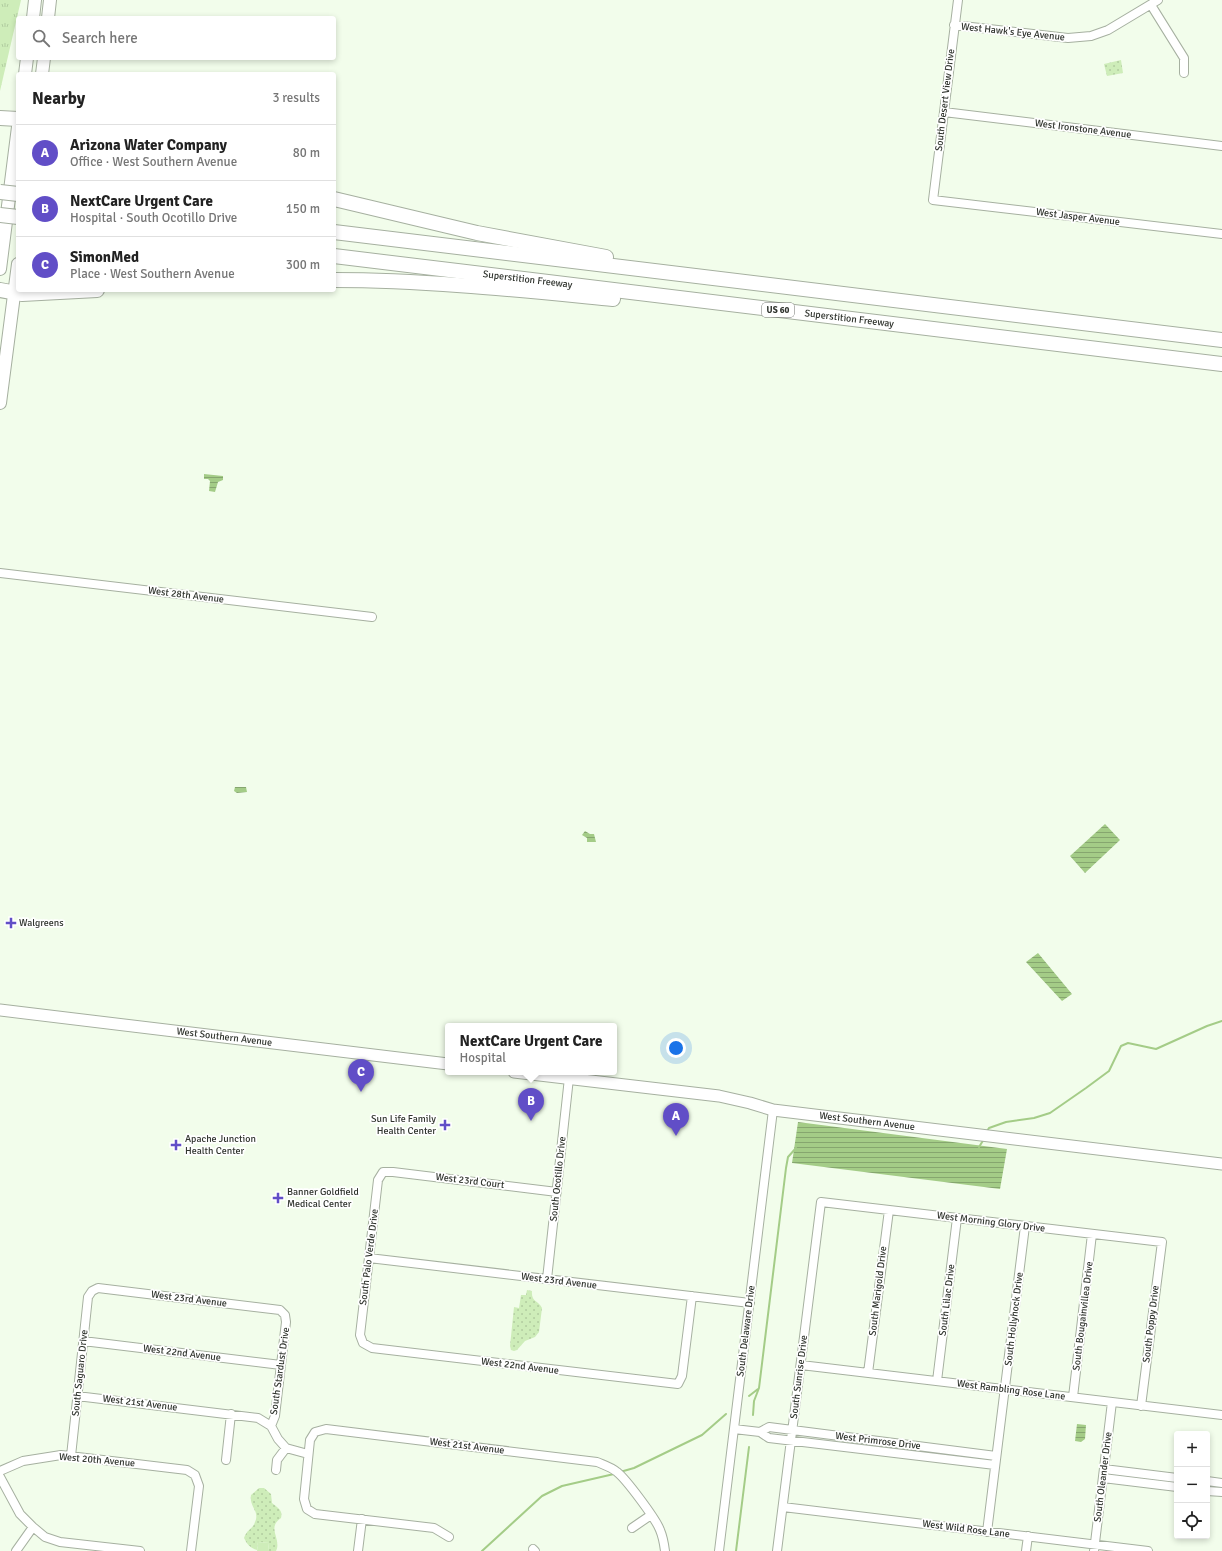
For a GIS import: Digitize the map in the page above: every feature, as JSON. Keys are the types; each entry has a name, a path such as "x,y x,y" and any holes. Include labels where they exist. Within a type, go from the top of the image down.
{"highway":[{"path":"0,118 16,119"},
{"path":"0,192 16,194"},
{"path":"336,200 392,214 704,277"},
{"path":"0,215 16,217"},
{"name":"US 60","path":"336,232 1222,340"},
{"name":"Superstition Freeway","path":"336,256 1222,364"},
{"path":"336,280 385,280 460,284 692,307 786,311"},
{"path":"0,290 22,294 60,292"}],"main road":[{"path":"33,16 35,0"},
{"path":"48,16 50,0"},
{"path":"25,72 27,60"},
{"path":"42,72 44,60"},
{"path":"0,269 16,143"},
{"path":"0,403 16,283"},
{"name":"West Southern Avenue","path":"0,1010 445,1064"},
{"name":"West Southern Avenue","path":"542,1075 719,1096 773,1110 1222,1164"}],"street":[{"name":"South Desert View Drive","path":"933,200 958,0"},
{"name":"West Hawk's Eye Avenue","path":"954,25 1068,38 1091,36 1108,30 1155,2"},
{"path":"1155,2 1184,58 1184,73"},
{"name":"West Ironstone Avenue","path":"944,112 1222,146"},
{"name":"West Jasper Avenue","path":"933,200 1222,234"},
{"name":"West 28th Avenue","path":"0,573 372,617"},
{"name":"South Ocotillo Drive","path":"547,1279 569,1078"},
{"name":"South Delaware Drive","path":"719,1551 773,1110"},
{"name":"West 23rd Court","path":"383,1172 557,1192"},
{"name":"South Palo Verde Drive","path":"363,1343 360,1335 378,1180 383,1172"},
{"name":"West Morning Glory Drive","path":"821,1202 1162,1242"},
{"name":"South Sunrise Drive","path":"777,1551 821,1202"},
{"name":"South Marigold Drive","path":"868,1373 889,1210"},
{"name":"South Lilac Drive","path":"937,1381 957,1218"},
{"name":"South Hollyhock Drive","path":"987,1532 1025,1226"},
{"name":"South Bougainvillea Drive","path":"1073,1397 1092,1234"},
{"name":"South Poppy Drive","path":"1141,1406 1162,1242"},
{"name":"West 23rd Avenue","path":"369,1258 750,1303"},
{"name":"West 23rd Avenue","path":"92,1290 98,1288 280,1310 285,1315"},
{"name":"South Saguaro Drive","path":"71,1456 88,1297 92,1290"},
{"name":"West 22nd Avenue","path":"363,1343 372,1348 678,1384 682,1376 692,1296"},
{"name":"South Stardust Drive","path":"271,1426 275,1416 286,1322 285,1315"},
{"name":"West 22nd Avenue","path":"83,1341 281,1365"},
{"name":"West Rambling Rose Lane","path":"801,1365 1222,1415"},
{"name":"West 21st Avenue","path":"77,1396 258,1418 271,1426"},
{"name":"South Oleander Drive","path":"1094,1548 1112,1402"},
{"path":"226,1460 231,1414"},
{"name":"West Primrose Drive","path":"734,1425 760,1432 769,1438 995,1465"},
{"path":"271,1426 278,1439 286,1448 308,1454 304,1498 307,1509 315,1514 434,1528 449,1536"},
{"name":"West Primrose Drive","path":"760,1432 769,1427 996,1456"},
{"name":"West 21st Avenue","path":"308,1454 310,1440 315,1432 326,1428 587,1460 618,1472 651,1515"},
{"path":"276,1470 278,1460 286,1448"},
{"name":"West 20th Avenue","path":"0,1471 23,1461 61,1455 186,1470 195,1475 198,1486 191,1551"},
{"path":"1104,1469 1174,1478"},
{"path":"0,1477 20,1514 32,1527 45,1537 60,1542 140,1551"},
{"path":"1103,1478 1174,1487"},
{"path":"1210,1481 1222,1483"},
{"path":"1210,1491 1222,1492"},
{"name":"West Wild Rose Lane","path":"783,1507 1028,1536 1094,1548 1148,1551"},
{"path":"632,1528 651,1515 660,1528 665,1551"},
{"path":"358,1551 362,1519"},
{"path":"16,1551 32,1527"},
{"path":"1026,1551 1028,1536"}],"green space":[{"path":"0,0 21,0 17,16 16,16 0,91"},
{"path":"1121,60 1123,73 1107,76 1104,64"},
{"path":"527,1290 532,1291 534,1299 542,1308 539,1332 535,1337 525,1341 517,1350 514,1351 511,1350 510,1346 514,1307 519,1308 521,1295 526,1295"},
{"path":"259,1488 264,1488 271,1494 272,1503 280,1509 281,1518 277,1522 274,1530 277,1542 276,1551 268,1551 269,1543 258,1542 257,1550 252,1548 244,1538 253,1526 256,1518 251,1503 251,1495"},
{"path":"258,1542 269,1543 268,1551 257,1551"}],"shaded area":[{"path":"204,474 223,476 223,480 218,482 215,492 209,491 210,481 208,479 204,479"},
{"path":"235,787 246,787 247,792 237,793 234,791"},
{"path":"1105,824 1120,840 1085,873 1070,856"},
{"path":"585,831 590,834 594,834 596,842 587,842 587,838 582,835"},
{"path":"1038,953 1072,994 1062,1001 1026,962"},
{"path":"798,1122 1007,1149 1000,1189 792,1163"},
{"path":"1077,1424 1086,1425 1085,1439 1081,1442 1075,1441"}],"waterway":[{"path":"987,1131 989,1128 1006,1122 1034,1118 1050,1113 1109,1071 1121,1046 1128,1043 1156,1049 1207,1026 1222,1021"},
{"path":"979,1147 984,1139"},
{"path":"753,1415 754,1401 759,1388 786,1168 788,1157 796,1148"},
{"path":"749,1396 758,1389"},
{"path":"620,1472 634,1468 702,1435 726,1414"},
{"path":"736,1551 749,1447"},
{"path":"482,1551 542,1496 562,1486 614,1474"}],"place":[{"name":"Walgreens","path":"11,923"},
{"name":"SimonMed","path":"361,1092"},
{"name":"NextCare Urgent Care","path":"531,1121"},
{"name":"Sun Life Family Health Center","path":"445,1125"},
{"name":"Arizona Water Company","path":"676,1136"},
{"name":"Apache Junction Health Center","path":"176,1145"},
{"name":"Banner Goldfield Medical Center","path":"278,1198"}]}
